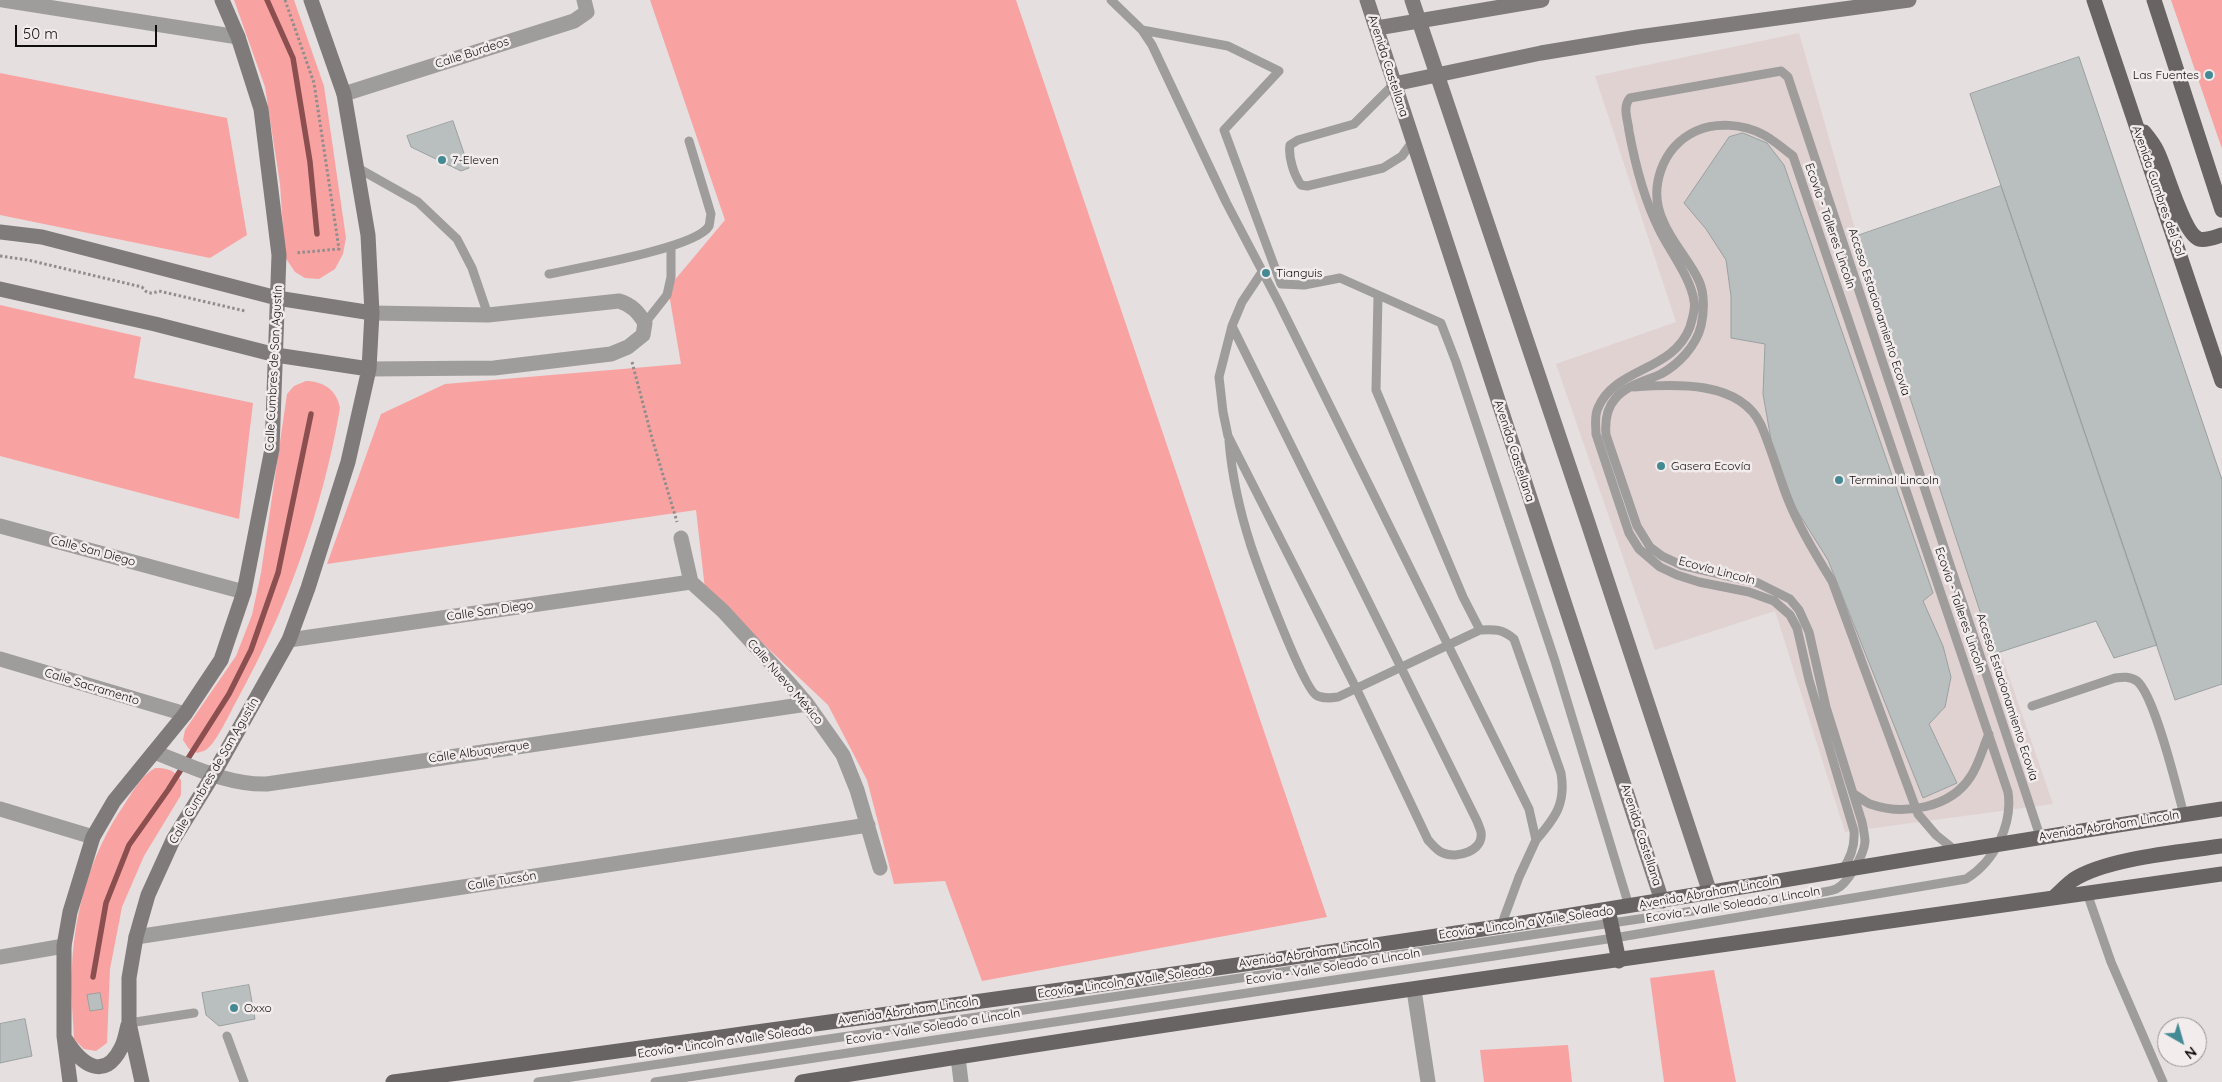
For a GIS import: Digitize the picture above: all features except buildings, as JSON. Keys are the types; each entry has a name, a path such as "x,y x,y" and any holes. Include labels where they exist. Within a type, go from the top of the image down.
{"main road":[{"name":"Avenida Cumbres del Sol","path":"2094,0 2222,381"},
{"path":"2154,0 2222,210"},
{"path":"2132,114 2157,151 2184,222 2192,234 2198,238 2207,239 2222,235"},
{"name":"Avenida Abraham Lincoln","path":"393,1082 1501,926 1611,923 1629,906 2040,836 2222,809"},
{"path":"2053,898 2074,880 2092,871 2148,857 2222,846"},
{"path":"802,1082 958,1056 2222,874"},
{"path":"1611,923 1619,960"}],"street":[{"path":"3,0 238,37"},
{"name":"Calle Cumbres de San Agustín","path":"70,1082 64,1036 64,946 70,912 93,837 114,801 185,714 221,660 244,592 272,450 279,255 261,109 238,37 222,0"},
{"name":"Calle Cumbres de San Agustín","path":"142,1082 129,1023 129,978 136,937 148,895 174,840 289,640 308,588 348,462 370,369 372,313 368,235 344,94 311,0"},
{"name":"Calle Burdeos","path":"344,94 574,21 587,12 584,0"},
{"name":"Avenida Castellana","path":"1367,0 1662,901"},
{"path":"1412,0 1588,520 1710,893"},
{"path":"1377,28 1542,0"},
{"path":"1394,84 1541,53 1628,38 1900,1"},
{"path":"0,232 51,239 278,298 372,313 488,315 619,301 638,312 645,323 643,335 628,347 611,354 494,368 370,369 276,355 155,324 0,290"},
{"name":"Calle San Diego","path":"0,526 244,592"},
{"path":"681,538 691,582"},
{"name":"Calle San Diego","path":"289,640 691,582"},
{"name":"Calle Nuevo México","path":"691,582 723,612 807,704 843,755 857,790 880,868"},
{"name":"Calle Sacramento","path":"0,659 185,714"},
{"name":"Calle Albuquerque","path":"154,752 213,774 249,784 267,784 807,704"},
{"path":"2,811 93,837"},
{"name":"Calle Tucsón","path":"136,937 868,825"},
{"path":"0,957 64,946"},
{"path":"1414,990 1428,1082"},
{"path":"64,1036 81,1061 92,1067 104,1066 113,1060 121,1048 129,1023"},
{"path":"958,1056 961,1082"}],"lane":[{"path":"1111,0 1142,30 1529,809 1536,840"},
{"path":"1142,30 1228,46 1279,71 1224,130 1281,284 1304,285 1340,278 1441,324 1456,362 1555,660 1629,906"},
{"name":"Acceso Estacionamiento Ecovía","path":"1658,226 1634,160 1626,107 1630,98 1781,71 1785,74 1788,77 2040,836"},
{"path":"1394,84 1354,124 1298,140 1290,145 1289,152 1297,179 1301,185 1307,186 1384,168 1402,156 1413,141"},
{"name":"Ecovía - Talleres Lincoln","path":"1848,868 1860,857 1865,840 1862,822 1826,707 1809,632 1799,610 1790,599 1758,583 1707,572 1674,562 1650,547 1637,526 1606,435 1605,422 1615,399 1629,388 1661,374 1675,364 1697,338 1704,302 1699,282 1664,223 1658,206 1660,170 1668,154 1684,136 1707,126 1733,126 1762,134 1793,156 1989,734 2009,802 2009,810 1998,843"},
{"path":"549,274 671,247 698,235 708,226 711,214 689,141"},
{"path":"356,167 418,202 457,239 472,268 488,315"},
{"name":"Ecovía Lincoln","path":"1658,226 1689,285 1695,302 1693,318 1687,334 1675,352 1624,379 1609,393 1597,409 1596,434 1633,541 1649,559 1677,575 1750,592 1774,602 1790,615 1797,628 1809,680 1854,831 1854,841 1848,861 1848,868"},
{"path":"645,323 667,295 671,276 671,247"},
{"path":"1262,272 1242,302 1232,326 1219,377 1223,412 1231,465 1251,546 1301,674 1315,695 1326,698 1338,697 1357,690 1447,644 1480,630 1496,629 1506,632 1514,639 1561,772 1564,790 1561,805 1549,825 1536,840 1519,877 1501,926"},
{"path":"1378,296 1376,390 1463,597 1480,630"},
{"path":"1228,436 1357,690 1428,840 1442,853 1456,855 1468,852 1478,844 1482,833 1232,326"},
{"path":"1609,393 1629,388 1668,384 1716,390 1737,400 1751,412 1760,424 1787,499 1813,551 1832,581 1918,814 1936,835 1956,851"},
{"path":"2032,706 2115,678 2126,676 2136,680 2143,688 2162,734 2184,815"},
{"path":"1854,794 1868,803 1892,809 1916,808 1946,800 1959,790 1971,776 1989,734"},
{"name":"Ecovía - Valle Soleado a Lincoln","path":"655,1082 1611,923 1966,879 1979,871 1988,862 1998,843"},
{"name":"Ecovía - Lincoln a Valle Soleado","path":"538,1082 1836,889 1847,880 1848,868"},
{"path":"2087,893 2111,962 2163,1082"},
{"path":"129,1023 194,1013"},
{"path":"227,1036 244,1082"}],"path":[{"path":"279,255 339,249 314,83 285,0"},
{"path":"0,256 28,260 142,287 146,292 153,294 159,291 244,311"},
{"path":"628,347 681,538"}],"shaded area":[{"path":"234,0 294,0 324,86 346,238 343,254 335,269 319,279 305,278 295,272 285,257 280,184 265,87"},
{"path":"650,0 1016,0 1327,917 982,981 945,881 894,884 867,780 828,705 705,589 696,510 327,564 381,414 445,384 681,364 668,288 725,220"},
{"name":"Las Fuentes","path":"2171,0 2222,0 2222,149"},
{"path":"1799,33 1857,236 2053,804 1845,832 1775,611 1655,650 1556,364 1676,322 1595,76"},
{"path":"0,73 227,118 247,235 210,258 0,215"},
{"path":"0,305 141,337 134,378 253,403 239,519 0,456"},
{"path":"306,381 312,381 328,388 336,396 340,408 333,446 313,521 287,595 255,666 211,746 197,753 189,749 183,740 185,730 236,656 252,615 261,573 287,394 294,386"},
{"path":"155,768 167,769 176,774 181,780 181,795 144,856 122,907 110,969 107,1043 96,1051 84,1049 74,1039 71,993 74,945 81,903 94,862 112,823 138,784"},
{"path":"1714,970 1736,1082 1664,1082 1650,978"},
{"path":"1568,1045 1572,1082 1484,1082 1480,1050"}],"waterway":[{"path":"267,0 293,58 310,162 317,234"},
{"path":"93,977 106,903 129,845 168,790 229,694 251,650 278,573 311,414"}],"place":[{"name":"Las Fuentes","path":"2209,75"},
{"name":"7-Eleven","path":"442,160"},
{"name":"Tianguis","path":"1266,273"},
{"name":"Gasera Ecovía","path":"1661,466"},
{"name":"Terminal Lincoln","path":"1839,480"},
{"name":"Oxxo","path":"234,1008"}]}
